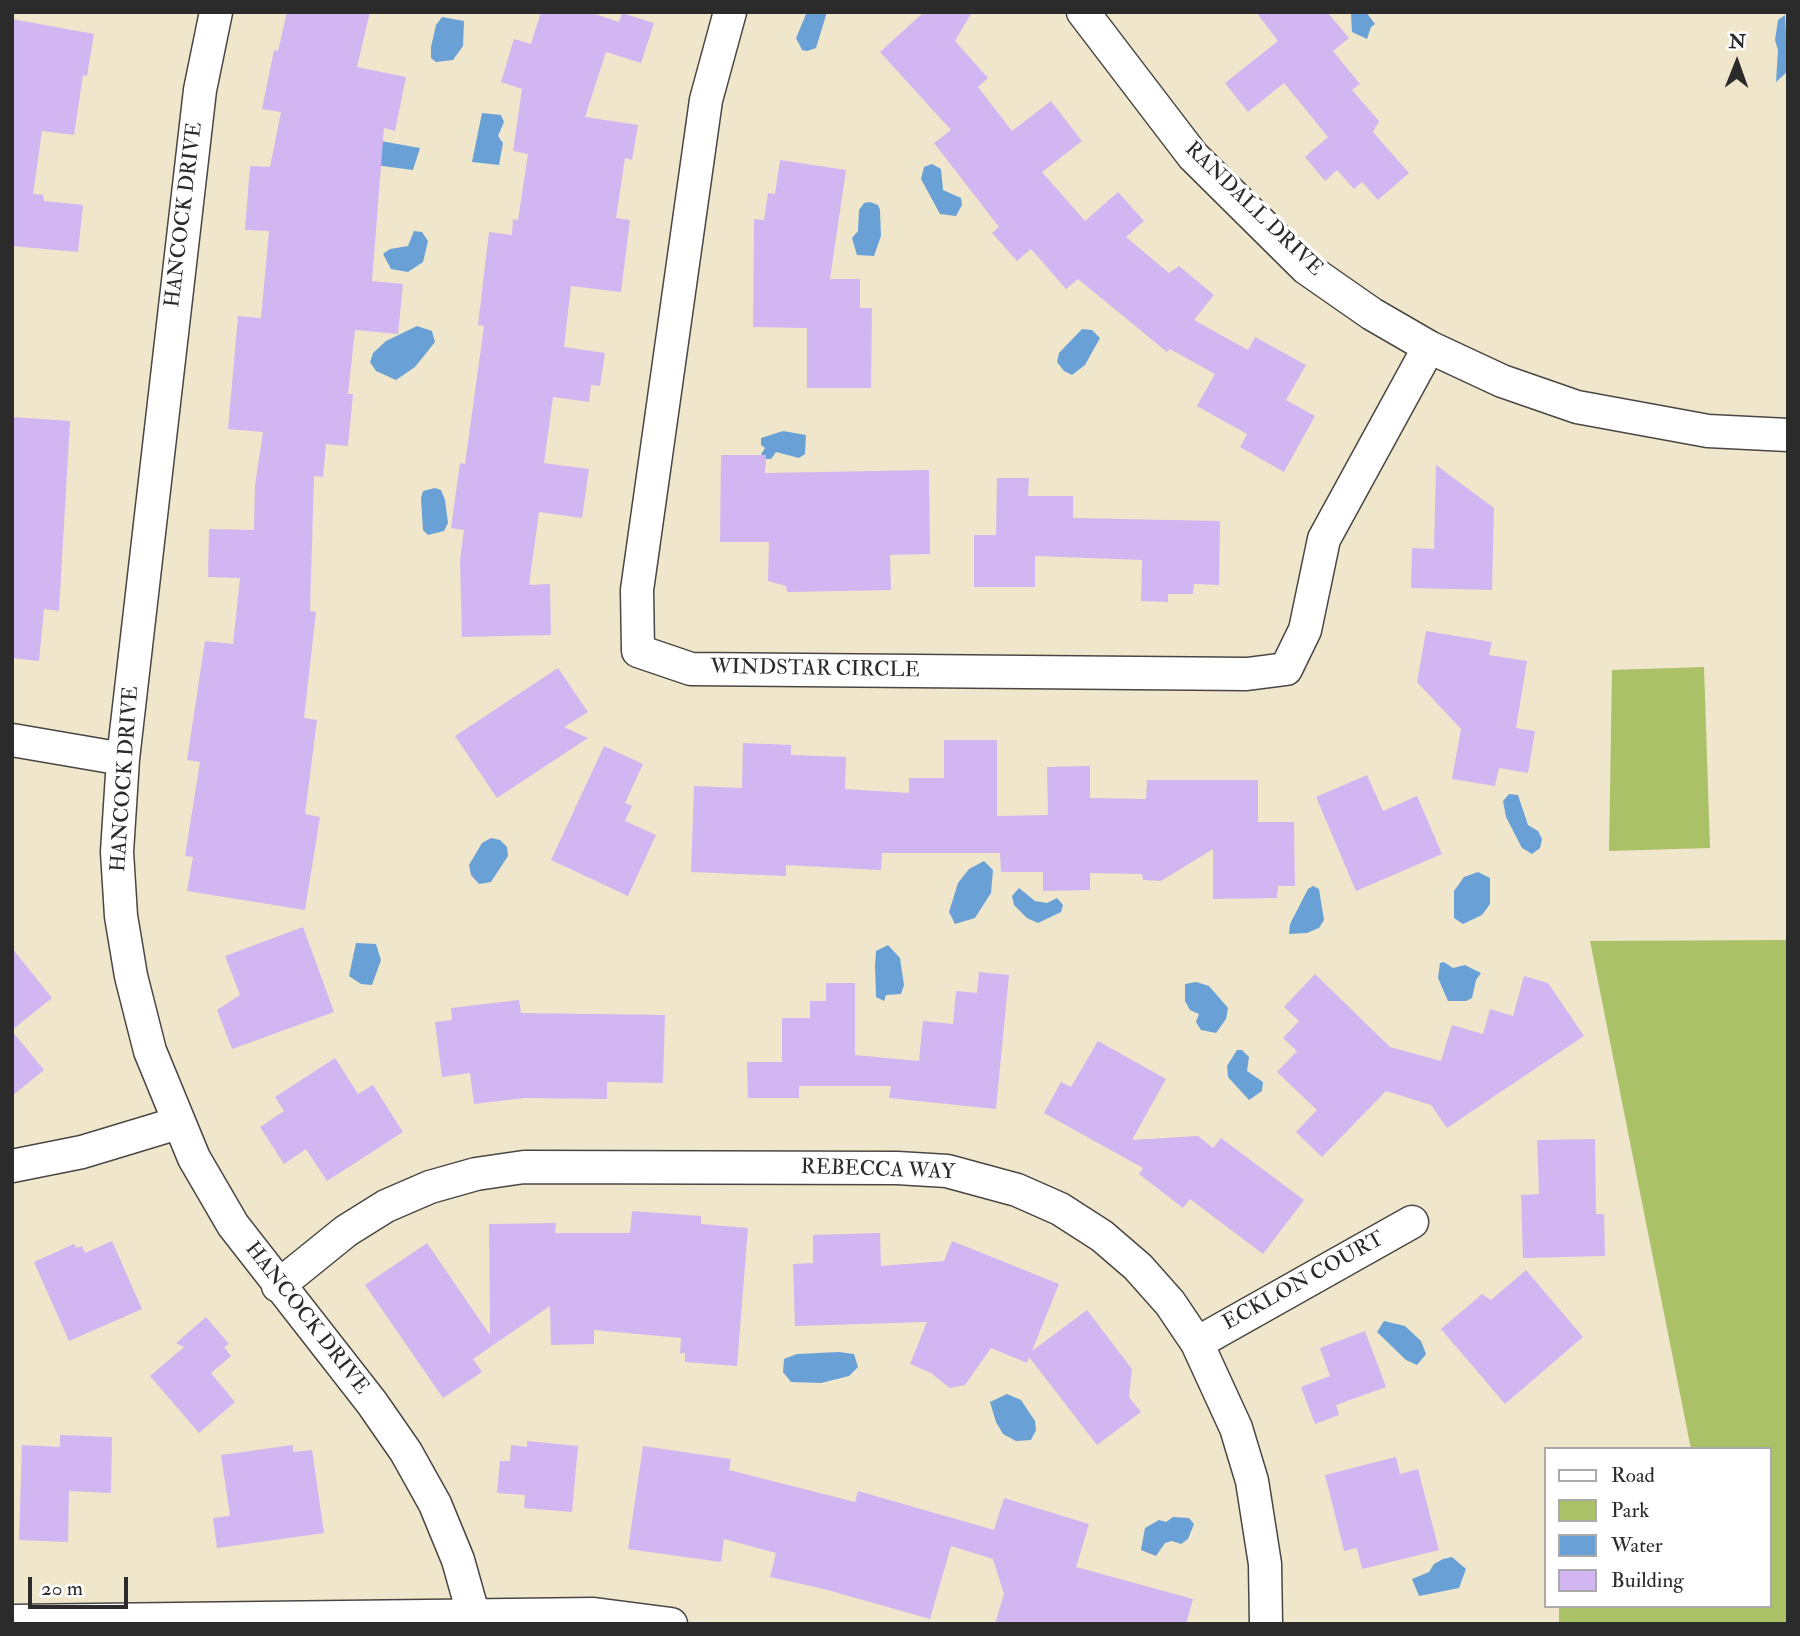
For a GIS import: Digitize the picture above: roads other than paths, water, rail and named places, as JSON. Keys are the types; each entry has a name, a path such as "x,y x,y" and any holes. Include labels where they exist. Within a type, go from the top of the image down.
{"street":[{"name":"HANCOCK DRIVE","path":"216,12 200,90 123,758 117,852 121,916 131,976 150,1051 178,1123 233,1225 372,1403 406,1452 435,1504 458,1560 475,1619"},
{"name":"WINDSTAR CIRCLE","path":"730,12 706,100 637,590 638,651 691,669 1247,674 1286,669 1305,630 1324,539 1429,347"},
{"name":"RANDALL DRIVE","path":"1083,12 1193,156 1306,268 1372,314 1429,347 1502,381 1577,407 1708,431 1788,435"},
{"path":"12,740 123,758"},
{"path":"12,1166 82,1152 178,1123"},
{"name":"REBECCA WAY","path":"278,1286 346,1231 386,1206 430,1187 476,1174 524,1167 897,1168 971,1176 1017,1190 1060,1209 1102,1236 1138,1267 1170,1303 1196,1343 1236,1428 1252,1481 1265,1564 1266,1624"},
{"name":"ECKLON COURT","path":"1196,1343 1412,1222"},
{"path":"12,1621 475,1619 594,1614 671,1624"}],"water":[{"path":"807,12 827,12 816,48 807,51 802,50 796,38"},
{"path":"1347,12 1366,12 1375,24 1371,27 1367,39 1352,32 1351,14"},
{"path":"1785,15 1788,71 1776,82 1778,50 1775,40 1778,20"},
{"path":"442,17 464,21 463,46 453,60 436,62 431,58 431,47 436,25"},
{"path":"482,113 501,115 504,122 498,136 503,143 499,165 472,162"},
{"path":"375,140 420,148 413,170 359,163"},
{"path":"932,164 941,169 943,190 961,198 962,205 956,216 940,214 921,179 924,167"},
{"path":"864,203 878,205 880,210 881,236 874,256 857,255 852,238 858,231 859,210"},
{"path":"414,231 422,232 428,241 423,262 408,272 391,269 383,254 390,249 408,246"},
{"path":"417,326 432,331 435,342 415,367 396,380 376,371 370,362 373,353 386,341"},
{"path":"1082,329 1092,330 1100,338 1085,365 1072,375 1064,371 1057,362 1059,353"},
{"path":"783,431 806,435 805,454 799,458 776,452 771,459 766,459 761,454 765,448 761,445 761,438"},
{"path":"435,488 441,490 445,500 448,523 444,531 428,535 423,530 421,498 423,491"},
{"path":"1509,794 1518,795 1528,825 1538,831 1542,839 1540,848 1532,854 1522,848 1506,817 1503,801"},
{"path":"491,838 500,840 507,847 508,856 491,882 479,884 471,875 469,865 482,843"},
{"path":"984,861 993,870 991,893 975,918 955,924 949,912 958,883 969,869"},
{"path":"1478,872 1490,878 1490,904 1482,915 1463,924 1454,918 1454,891 1464,877"},
{"path":"1313,886 1319,889 1324,920 1319,928 1307,933 1289,934 1290,924 1308,889"},
{"path":"1019,888 1035,901 1047,903 1057,898 1063,905 1061,912 1038,923 1027,918 1014,905 1012,896"},
{"path":"356,943 376,944 381,960 372,985 361,984 349,976"},
{"path":"888,945 900,958 904,985 901,994 886,995 884,1001 876,997 876,951"},
{"path":"1444,962 1453,968 1465,965 1481,973 1476,980 1472,998 1466,1001 1448,1001 1438,978 1440,963"},
{"path":"1196,982 1209,986 1228,1008 1226,1019 1216,1033 1201,1030 1196,1022 1199,1014 1190,1010 1185,1001 1185,984"},
{"path":"1237,1050 1242,1050 1249,1057 1247,1071 1263,1082 1262,1091 1249,1100 1228,1077 1227,1066"},
{"path":"1384,1321 1405,1326 1421,1341 1426,1354 1417,1365 1406,1360 1377,1332"},
{"path":"797,1354 854,1354 858,1367 849,1376 821,1383 791,1382 783,1372 784,1359"},
{"path":"1007,1394 1021,1400 1035,1421 1036,1430 1031,1440 1016,1441 1003,1434 996,1422 990,1402"},
{"path":"1173,1517 1189,1518 1194,1524 1188,1539 1181,1544 1172,1541 1165,1543 1156,1556 1141,1550 1145,1528 1159,1520 1166,1522"},
{"path":"1452,1557 1466,1569 1459,1588 1419,1596 1412,1579 1429,1572 1434,1564 1443,1559"}]}
